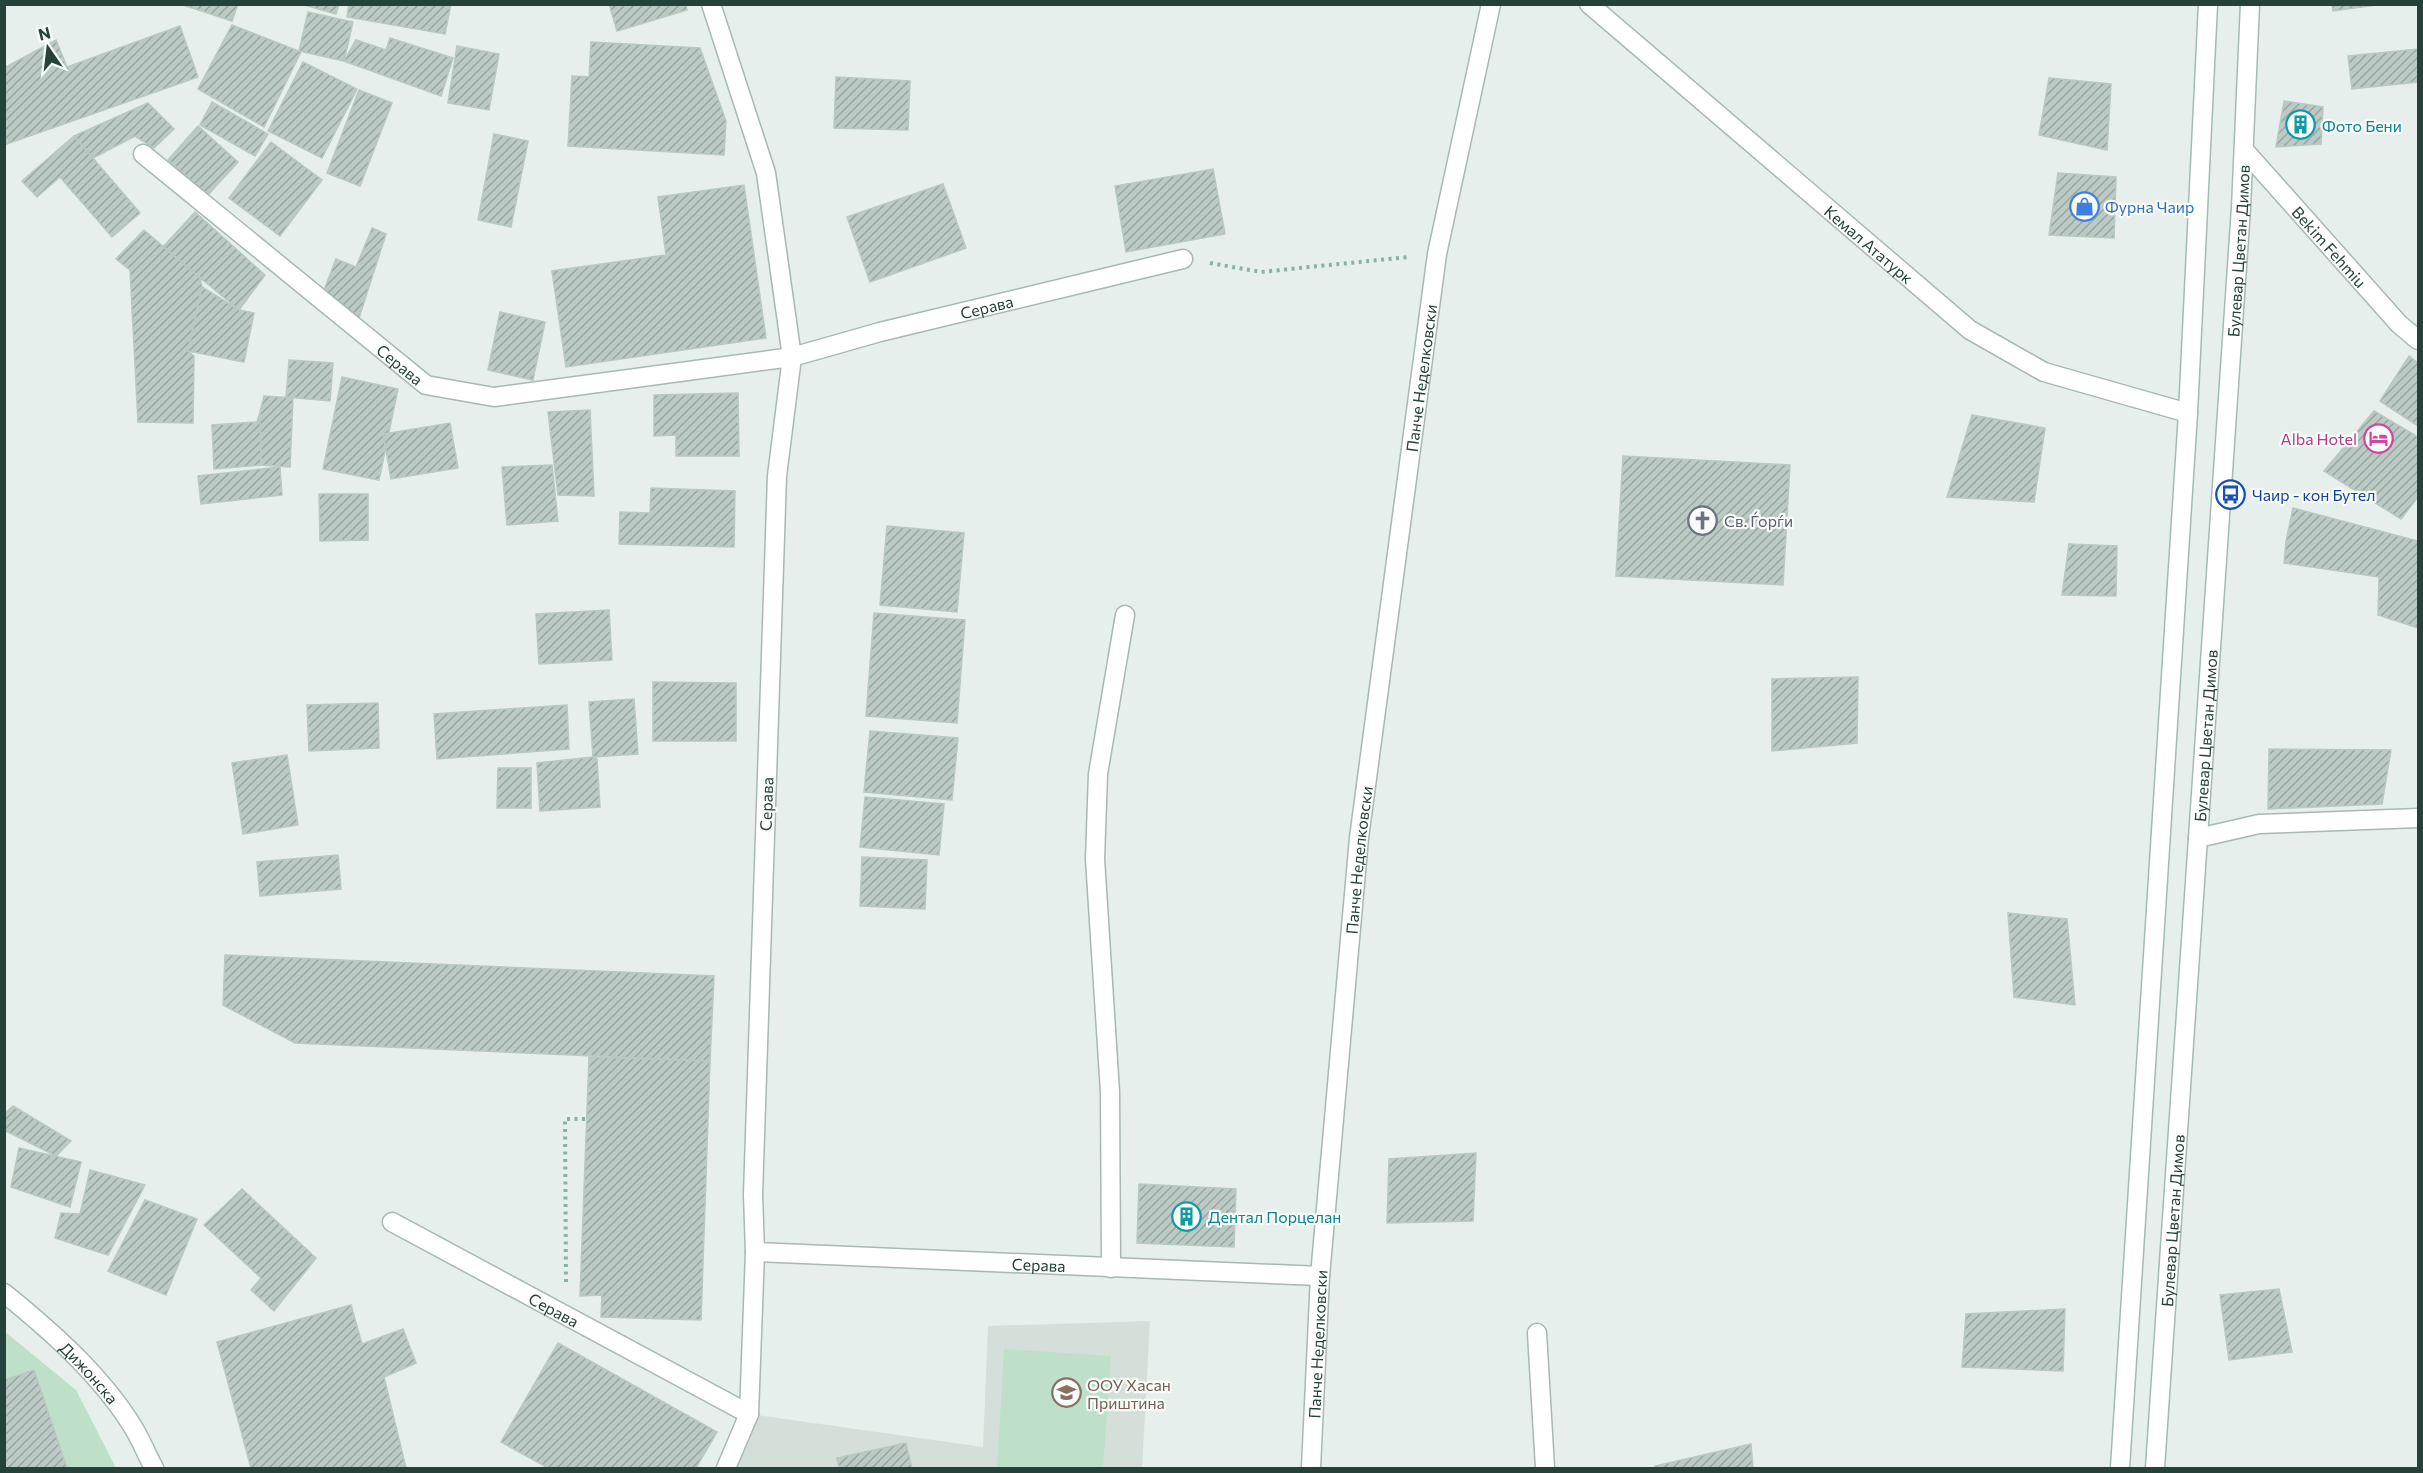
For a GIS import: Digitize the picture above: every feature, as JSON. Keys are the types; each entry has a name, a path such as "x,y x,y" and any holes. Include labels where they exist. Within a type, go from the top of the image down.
{"street":[{"name":"Серава","path":"711,4 766,173 792,357 777,476 753,1195 755,1252 749,1414 726,1468"},
{"name":"Панче Неделковски","path":"1311,1468 1320,1276 1359,838 1437,254 1491,4"},
{"path":"2120,1468 2188,413 2208,4"},
{"name":"Булевар Цветан Димов","path":"2155,1468 2244,150 2250,4"},
{"name":"Кемал Ататурк","path":"1592,5 1970,330 2044,372 2188,413"},
{"name":"Bekim Fehmiu","path":"2244,150 2399,324 2418,340"},
{"name":"Серава","path":"143,154 426,385 494,397 792,357 880,332 1183,259"},
{"path":"1111,1268 1110,1092 1095,859 1098,774 1125,615"},
{"path":"2198,838 2259,824 2418,818"},
{"name":"Серава","path":"392,1222 749,1414"},
{"name":"Серава","path":"755,1252 1320,1276"},
{"name":"Дижонска","path":"4,1293 34,1317 96,1377 133,1426 154,1468"},
{"path":"1537,1333 1545,1468"}],"path":[{"path":"1183,259 1261,272 1437,254"},
{"path":"566,1316 565,1119 586,1119"}],"shaded area":[{"name":"ООУ Хасан Приштина","path":"1150,1321 1142,1468 732,1468 749,1414 983,1447 988,1326"}],"green space":[{"path":"4,1331 76,1390 116,1468 5,1468"},
{"path":"1004,1349 1111,1356 1103,1468 997,1468"}],"building":[{"path":"180,4 238,4 232,21"},
{"path":"301,4 339,4 336,14"},
{"path":"349,4 451,4 445,34 347,17"},
{"path":"609,4 686,4 687,10 617,31"},
{"path":"2332,4 2384,4 2333,11"},
{"path":"308,12 353,22 344,61 299,51"},
{"path":"232,25 301,52 264,127 198,89"},
{"path":"180,26 198,77 4,145 4,68 56,40 67,67"},
{"path":"390,38 453,58 441,96 344,61 356,40 386,50"},
{"path":"591,42 700,48 726,121 724,155 568,146 572,76 589,77"},
{"path":"457,46 499,54 489,110 448,103"},
{"path":"2418,49 2418,82 2352,89 2348,56"},
{"path":"303,62 357,89 322,158 268,131"},
{"path":"836,77 910,81 908,130 834,128"},
{"path":"2049,78 2111,84 2107,150 2039,135"},
{"path":"359,90 392,103 360,186 327,173"},
{"name":"Фото Бени","path":"2284,101 2323,107 2321,144 2276,147"},
{"path":"212,102 268,134 255,156 200,125"},
{"path":"148,103 174,129 154,148 135,136 93,158 74,136"},
{"path":"198,126 238,162 208,195 168,160"},
{"path":"494,134 528,141 511,227 478,220"},
{"path":"74,136 140,213 112,237 60,177 37,197 22,181"},
{"path":"271,142 322,180 280,236 229,198"},
{"path":"1213,169 1225,234 1126,252 1115,186"},
{"name":"Фурна Чаир","path":"2058,173 2116,177 2114,238 2049,235"},
{"path":"943,184 966,248 870,282 847,217"},
{"path":"744,185 766,338 566,367 552,271 666,255 658,197"},
{"path":"195,212 265,275 239,310 163,247"},
{"path":"372,228 386,234 358,321 321,298 336,259 356,267"},
{"path":"144,230 200,278 202,287 188,351 194,356 193,423 138,422 130,270 116,259"},
{"path":"202,287 239,310 254,313 244,362 188,351"},
{"path":"500,312 545,322 533,380 488,370"},
{"path":"2409,356 2418,363 2418,426 2380,401"},
{"path":"289,360 333,363 330,401 286,397"},
{"path":"342,377 398,389 379,480 323,469"},
{"path":"738,393 739,456 676,456 676,435 654,436 654,395"},
{"path":"264,396 293,398 290,467 261,465 260,412"},
{"path":"590,410 594,496 558,495 548,412"},
{"path":"2374,411 2418,437 2418,497 2401,519 2324,471"},
{"path":"260,412 261,465 214,469 212,425 257,422"},
{"path":"1972,415 2045,428 2034,502 1947,497"},
{"path":"450,423 458,468 391,479 383,434"},
{"name":"Св. Ѓорѓи","path":"1623,456 1790,465 1783,585 1616,576"},
{"path":"552,465 558,521 507,525 502,467"},
{"path":"280,467 282,495 201,504 198,476"},
{"path":"651,488 735,491 734,547 619,544 620,512 650,513"},
{"path":"319,494 368,494 368,540 320,541"},
{"path":"2293,508 2418,541 2418,628 2378,615 2379,577 2284,563"},
{"path":"887,526 964,533 957,612 880,605"},
{"path":"2069,544 2117,546 2116,596 2062,595"},
{"path":"609,610 612,660 539,664 536,614"},
{"path":"874,613 965,620 957,723 866,716"},
{"path":"1858,677 1857,743 1772,751 1772,679"},
{"path":"653,682 736,683 736,741 653,741"},
{"path":"634,699 638,754 593,757 589,702"},
{"path":"378,703 379,748 309,751 307,705"},
{"path":"567,705 569,749 437,759 434,714"},
{"path":"870,731 958,738 952,800 864,792"},
{"path":"2269,749 2391,750 2382,804 2268,809"},
{"path":"287,755 298,825 243,834 232,763"},
{"path":"593,757 597,759 600,807 540,811 537,763"},
{"path":"498,768 531,768 531,808 497,808"},
{"path":"865,797 944,804 939,855 860,847"},
{"path":"338,855 341,889 260,896 257,862"},
{"path":"862,857 927,860 925,909 860,906"},
{"path":"2008,913 2067,919 2075,1005 2014,997"},
{"path":"225,955 714,976 710,1061 295,1043 223,1005"},
{"path":"589,1057 710,1061 701,1320 601,1317 602,1295 580,1296"},
{"path":"13,1106 71,1141 56,1156 4,1130 4,1114"},
{"path":"19,1148 81,1162 70,1207 11,1187"},
{"path":"1476,1153 1473,1221 1387,1223 1389,1159"},
{"path":"90,1170 145,1185 108,1255 55,1238 61,1213 80,1214"},
{"name":"Дентал Порцелан","path":"1139,1184 1236,1189 1234,1247 1137,1243"},
{"path":"242,1189 316,1258 274,1311 251,1290 261,1278 204,1225"},
{"path":"145,1200 197,1219 166,1295 108,1271"},
{"path":"2279,1289 2292,1352 2229,1360 2220,1295"},
{"path":"351,1305 362,1344 403,1329 416,1363 384,1377 406,1468 251,1468 217,1342"},
{"path":"2065,1309 2063,1371 1962,1367 1966,1314"},
{"path":"558,1343 717,1432 696,1468 548,1468 501,1442"},
{"path":"34,1370 67,1468 4,1468 4,1380"},
{"path":"906,1443 912,1468 839,1468 837,1458"},
{"path":"1751,1444 1753,1468 1655,1468 1655,1466"}],"place":[{"name":"Фото Бени","path":"2301,125"},
{"name":"Фурна Чаир","path":"2084,206"},
{"name":"Alba Hotel","path":"2378,438"},
{"name":"Чаир - кон Бутел","path":"2231,494"},
{"name":"Св. Ѓорѓи","path":"1703,520"},
{"name":"Дентал Порцелан","path":"1187,1216"},
{"name":"ООУ Хасан Приштина","path":"1066,1393"}]}
